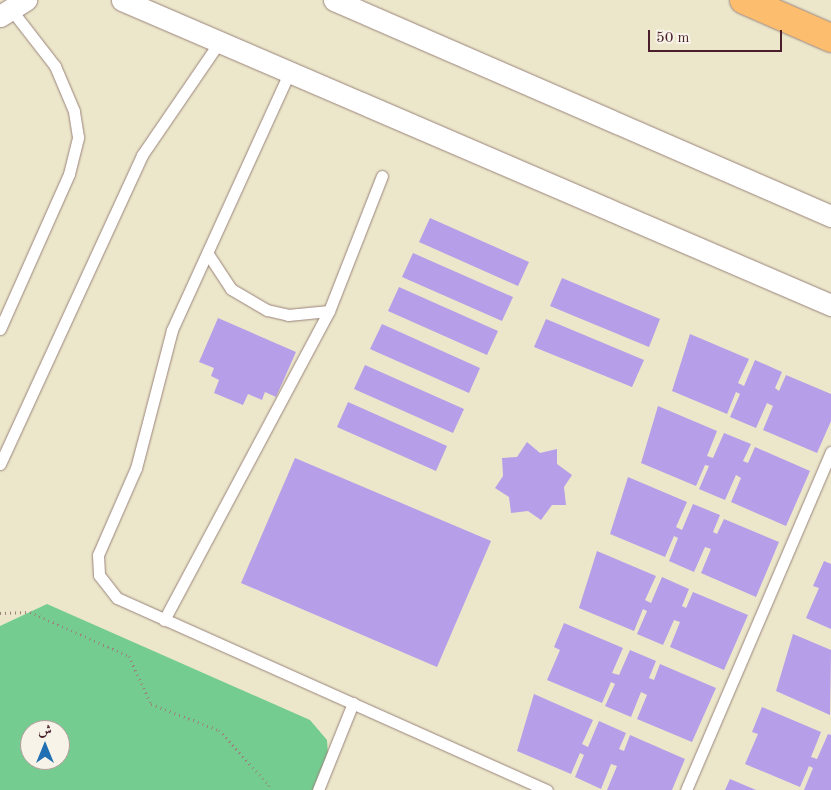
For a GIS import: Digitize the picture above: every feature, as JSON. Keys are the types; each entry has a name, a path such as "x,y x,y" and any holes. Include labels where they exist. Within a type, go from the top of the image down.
{"highway":[{"path":"744,0 831,38"}],"street":[{"path":"122,0 831,305"},
{"path":"334,0 831,216"}],"lane":[{"path":"0,328 70,174 78,137 74,112 55,66 12,8"},
{"path":"0,464 142,155 220,41"},
{"path":"290,71 167,343 136,468 97,564 109,592 164,620 547,790"},
{"path":"164,620 329,310 382,176"},
{"path":"208,254 231,289 260,307 288,315 329,310"},
{"path":"686,790 831,452"},
{"path":"318,790 353,703"}],"path":[{"path":"0,613 30,612 129,656 151,704 219,730 269,785 268,790"}],"green space":[{"path":"47,604 310,720 327,740 329,769 320,790 0,790 0,626"}],"building":[{"path":"430,218 529,262 518,286 419,242"},
{"path":"413,253 513,297 502,321 402,277"},
{"path":"562,278 660,319 649,347 550,306"},
{"path":"399,287 498,331 487,355 388,311"},
{"path":"218,318 296,352 276,397 265,392 262,400 248,394 243,405 214,393 219,380 211,376 214,368 199,362"},
{"path":"546,319 644,360 632,387 534,347"},
{"path":"382,324 480,368 469,393 370,349"},
{"path":"690,334 749,359 738,383 744,386 755,360 782,372 775,388 779,391 786,375 831,394 831,421 817,453 763,430 773,406 767,403 756,428 730,417 740,394 736,392 727,414 672,391"},
{"path":"365,365 464,409 453,433 354,389"},
{"path":"348,402 447,446 436,471 337,427"},
{"path":"658,406 717,431 707,456 713,458 724,433 751,444 743,461 748,463 755,447 810,471 786,526 731,502 741,478 736,475 725,500 699,489 709,466 705,465 696,486 641,463"},
{"path":"527,442 540,453 557,449 557,464 572,475 564,487 566,505 552,505 541,520 528,511 511,513 509,497 495,488 503,476 502,458 517,457"},
{"path":"295,458 491,541 437,667 241,583"},
{"path":"628,477 687,502 676,527 682,530 693,504 720,515 713,532 717,534 724,519 779,542 756,597 701,573 711,549 705,547 694,572 669,561 678,538 674,536 665,557 610,534"},
{"path":"597,551 656,576 645,600 651,603 662,577 689,589 682,606 686,608 693,592 748,615 724,670 670,647 680,622 674,620 663,645 637,634 647,611 643,609 634,631 579,608"},
{"path":"824,561 831,564 831,629 806,618 819,588 813,586"},
{"path":"564,623 623,648 612,673 619,675 630,650 656,661 649,678 654,680 660,664 716,688 692,742 637,719 647,695 641,692 631,717 605,706 615,684 611,682 602,703 547,680 560,650 554,647"},
{"path":"793,634 831,650 830,715 776,691"},
{"path":"534,694 593,720 582,744 588,747 599,721 626,733 619,749 624,751 630,735 685,759 672,790 607,790 617,766 611,764 601,789 575,777 584,755 580,753 571,774 517,751"},
{"path":"762,707 821,732 811,757 817,759 828,734 831,735 831,790 804,790 813,768 809,766 800,787 745,764 758,734 752,732"},
{"path":"730,779 756,790 725,790"}]}
